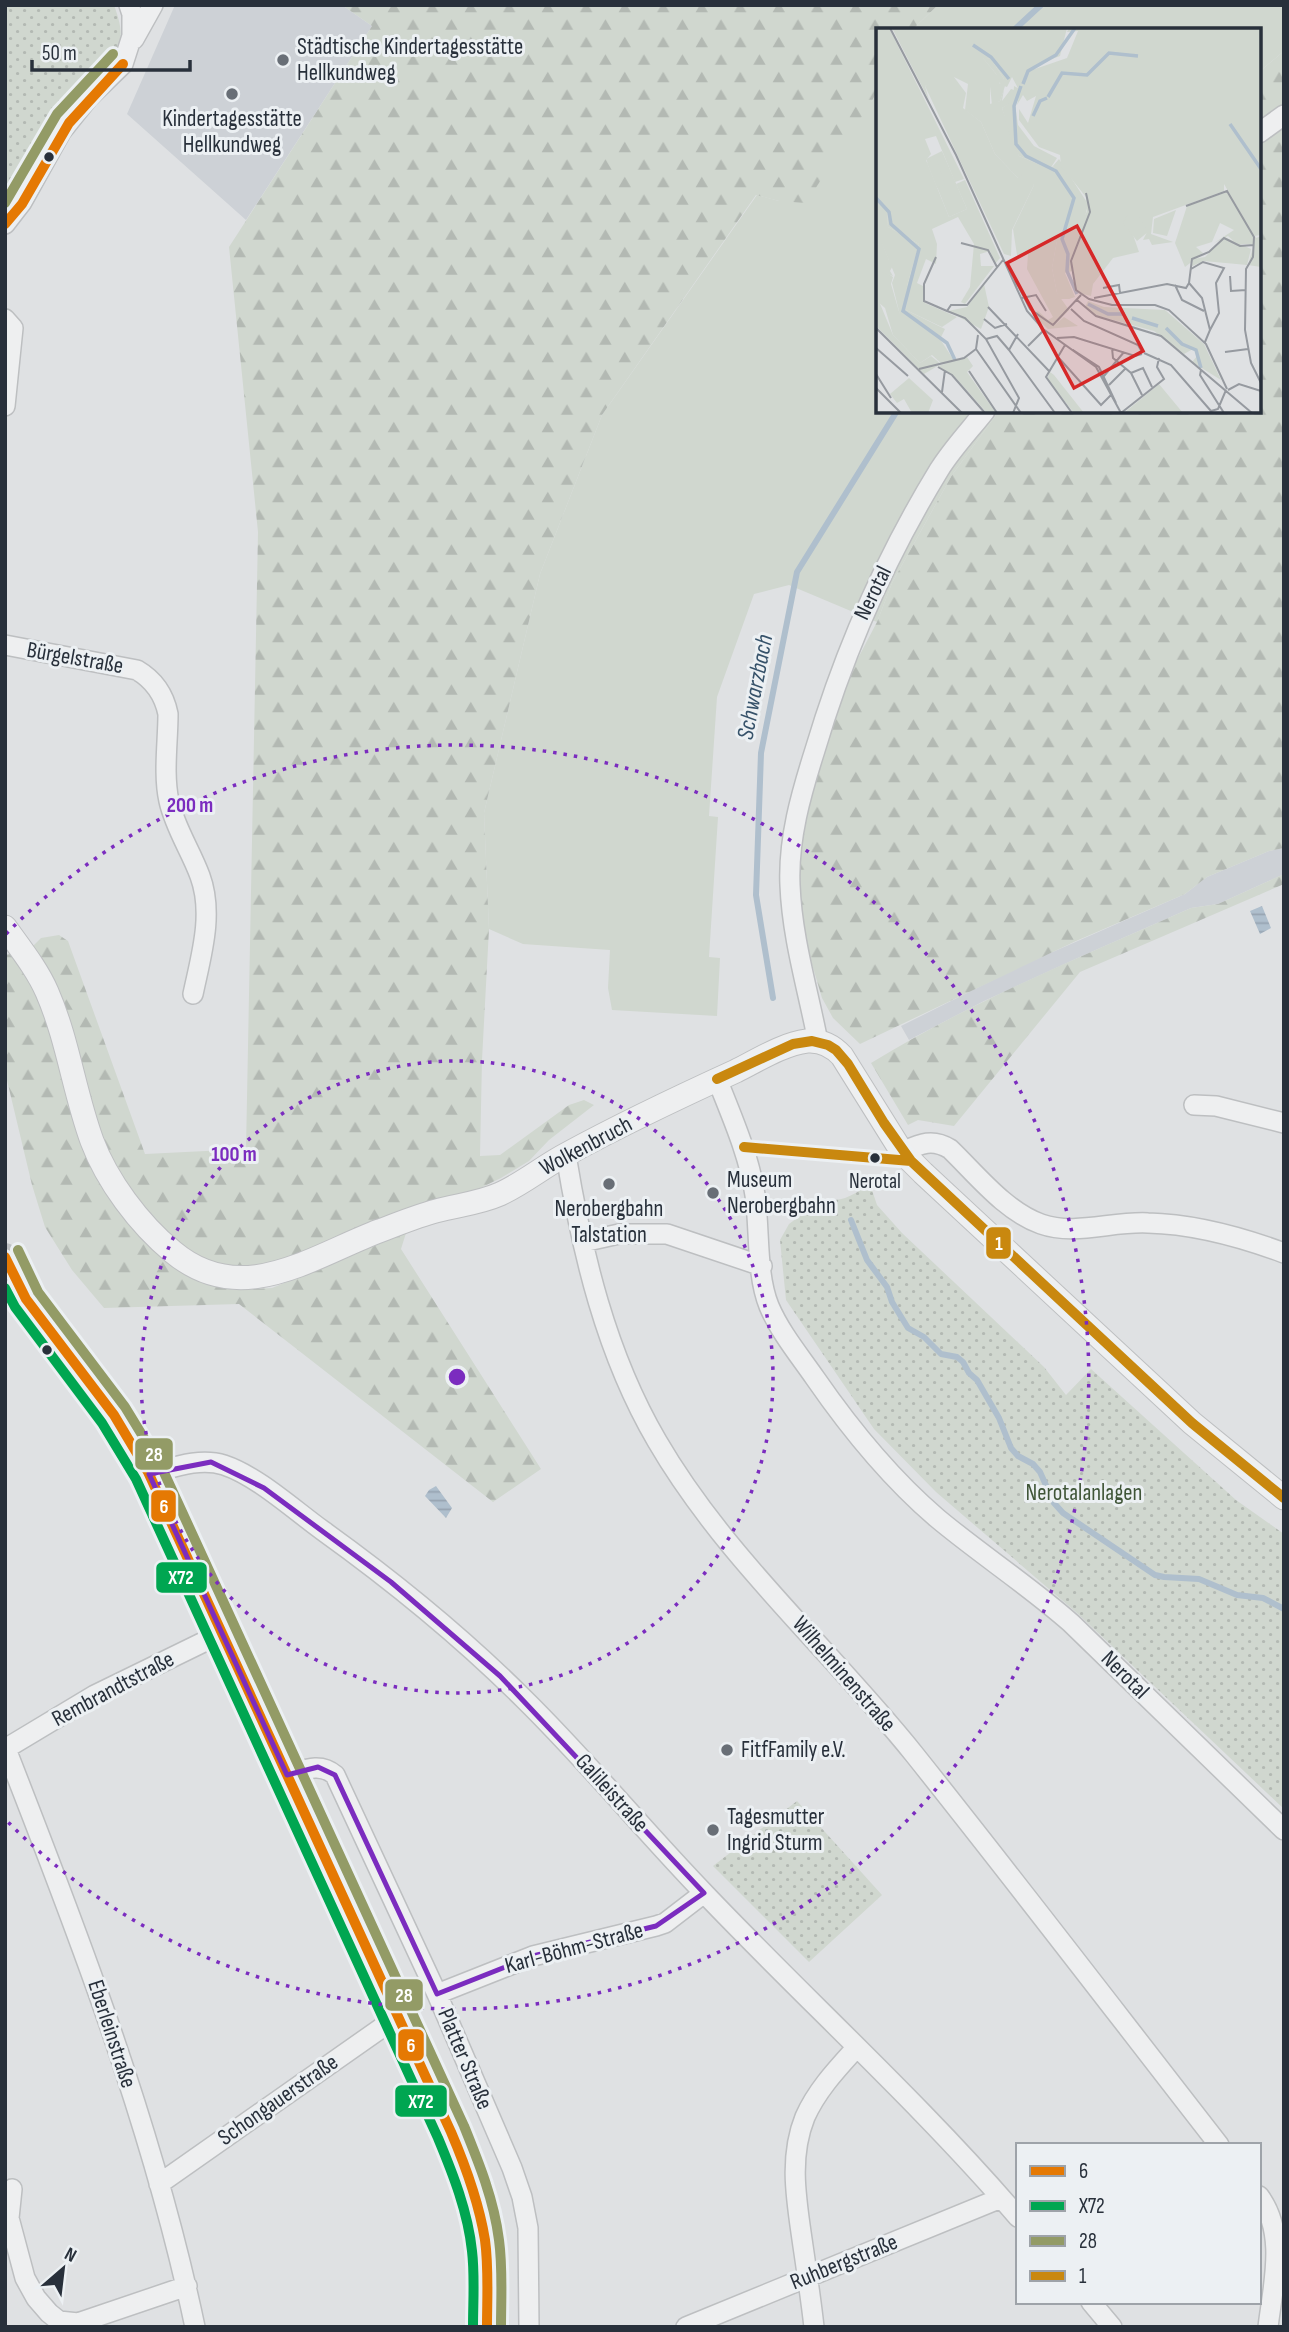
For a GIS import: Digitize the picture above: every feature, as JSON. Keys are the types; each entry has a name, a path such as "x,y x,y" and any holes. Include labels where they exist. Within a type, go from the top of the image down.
{"main road":[{"name":"Platter Straße","path":"7,1263 34,1310 125,1431 149,1474 466,2167 475,2193 485,2242 488,2327"}],"street":[{"path":"129,5 133,29 130,46"},
{"path":"5,223 22,202 61,132 89,97 122,64 153,5"},
{"path":"1261,132 1284,115"},
{"path":"5,319 13,328 5,406"},
{"name":"Nerotal","path":"818,1042 793,921 790,883 793,832 802,796 839,671 879,577 940,468 983,413"},
{"name":"Bürgelstraße","path":"5,645 124,666 149,677 166,702 169,798 178,827 202,880 205,896 205,933 193,994"},
{"name":"Wolkenbruch","path":"5,927 47,992 92,1140 104,1167 133,1209 160,1240 191,1265 232,1279 266,1276 302,1265 407,1220 502,1193 566,1155 717,1079"},
{"path":"717,1079 793,1044 818,1042 836,1050 902,1152 923,1174 1192,1423 1284,1498"},
{"name":"Nerotal","path":"717,1079 744,1147 751,1173 764,1291 781,1327 848,1425 870,1453 936,1517 1034,1590 1071,1623 1284,1830"},
{"path":"1194,1105 1216,1106 1284,1123"},
{"path":"902,1152 926,1143 941,1144 950,1149 1013,1209 1027,1218 1051,1227 1067,1229 1129,1223 1167,1224 1245,1240 1284,1253"},
{"name":"Wilhelminenstraße","path":"566,1155 597,1300 636,1402 657,1443 693,1496 745,1561 912,1752 1217,2143"},
{"path":"583,1242 620,1234 667,1234 762,1266"},
{"name":"Galileistraße","path":"149,1474 200,1462 224,1465 264,1488 435,1618 525,1699 704,1893 967,2158 1016,2215"},
{"name":"Rembrandtstraße","path":"6,1749 95,1695 222,1633"},
{"name":"Eberleinstraße","path":"6,1749 109,2021 159,2184 187,2286 195,2327"},
{"name":"Platter Straße","path":"287,1775 318,1767 335,1775 438,1994 504,2148 522,2197 528,2228 529,2327"},
{"name":"Karl-Böhm-Straße","path":"438,1994 533,1956 665,1923 704,1893"},
{"name":"Schongauerstraße","path":"159,2184 397,2017"},
{"path":"814,2327 796,2194 797,2143 805,2118 818,2093 856,2048"},
{"path":"12,2189 9,2218 25,2278 36,2298 59,2321 79,2323 187,2286"},
{"name":"Ruhbergstraße","path":"686,2327 1001,2198"},
{"path":"1261,2199 1270,2212 1276,2239 1269,2327"},
{"path":"1093,2304 1112,2327"}],"highlighted area":[{"path":"211,1462 264,1488 391,1582 500,1676 704,1893 656,1926 533,1956 437,1994 335,1775 318,1767 287,1775 149,1474"}],"shaded area":[{"name":"Kindertagesstätte Hellkundweg","path":"175,5 342,5 372,26 246,220 127,114"},
{"path":"1284,848 1284,874 1280,876 1218,904 1191,908 1082,956 984,1001 909,1040 901,1026 1023,965 1185,894 1207,877 1269,851"}],"green space":[{"path":"5,5 114,5 121,32 120,43 114,56 72,102 54,128 24,183 5,208"},
{"path":"342,5 938,5 914,28 876,28 876,93 806,203 779,201 756,195 602,415 540,574 484,813 489,929 480,1156 500,1155 569,1105 584,1100 594,1105 549,1140 529,1161 472,1192 288,1263 248,1272 213,1268 162,1232 115,1170 31,948 41,938 59,935 68,941 145,1154 246,1149 258,532 229,247 372,26"},
{"path":"938,5 1284,5 1284,51 1261,70 1261,28 914,28"},
{"path":"1284,51 1284,848 1269,851 1207,877 1185,894 1076,941 860,1044 833,1018 822,998 796,910 799,837 846,681 877,622 892,583 952,475 998,413 1261,413 1261,70"},
{"path":"876,93 876,413 998,413 952,475 892,583 877,622 789,585 754,594 717,697 709,816 718,817 709,957 720,958 717,1016 612,1010 608,988 610,950 523,944 489,929 484,813 540,574 602,415 757,195 779,201 872,101"},
{"path":"1284,874 1284,884 1080,972 954,1126 918,1120 908,1125 871,1063 948,1019 1028,980 1191,908 1218,904"},
{"path":"16,953 53,1020 89,1157 202,1281 234,1290 272,1288 406,1233 401,1249 541,1469 493,1502 239,1304 104,1308 72,1270 45,1227 32,1185 5,1072 5,955"},
{"name":"Nerotalanlagen","path":"870,1184 877,1205 902,1233 1044,1367 1066,1395 1091,1369 1236,1500 1284,1534 1284,1809 1077,1613 936,1492 874,1429 786,1300 780,1240 789,1224 821,1200 847,1197"},
{"path":"797,1801 882,1895 809,1962 713,1866"}],"water":[{"path":"1262,906 1271,928 1260,934 1250,911"},
{"path":"436,1486 452,1508 446,1518 425,1496"}],"waterway":[{"name":"Schwarzbach","path":"1016,28 1041,5"},
{"name":"Schwarzbach","path":"773,998 756,895 761,753 797,572 896,413"},
{"name":"Schwarzbach","path":"851,1220 867,1260 887,1287 892,1302 908,1328 924,1337 941,1354 957,1357 963,1362 999,1418 1011,1448 1040,1472 1054,1503 1063,1513 1155,1575 1199,1579 1237,1595 1263,1598 1284,1609"}],"transit line":[{"name":"28","path":"5,203 57,114 113,54"},
{"name":"6","path":"5,224 22,204 69,123 123,64"},
{"name":"1","path":"717,1079 793,1044 812,1041 836,1050 848,1064 911,1161 1192,1423 1284,1498"},
{"name":"1","path":"744,1147 911,1161"},
{"name":"28","path":"18,1250 38,1292 125,1407 161,1466 464,2126 485,2182 497,2225 501,2262 501,2327"},
{"name":"6","path":"5,1257 26,1299 114,1415 148,1472 451,2132 471,2185 485,2240 487,2327"},
{"name":"X72","path":"5,1288 15,1307 102,1423 136,1479 438,2138 459,2193 470,2236 473,2327"}],"place":[{"name":"Städtische Kindertagesstätte Hellkundweg","path":"283,60"},
{"name":"Kindertagesstätte Hellkundweg","path":"232,94"},
{"name":"Nerotal","path":"875,1158"},
{"name":"Nerobergbahn Talstation","path":"609,1184"},
{"name":"Museum Nerobergbahn","path":"713,1193"},
{"name":"FitfFamily e.V.","path":"727,1750"},
{"name":"Tagesmutter Ingrid Sturm","path":"713,1830"}]}
